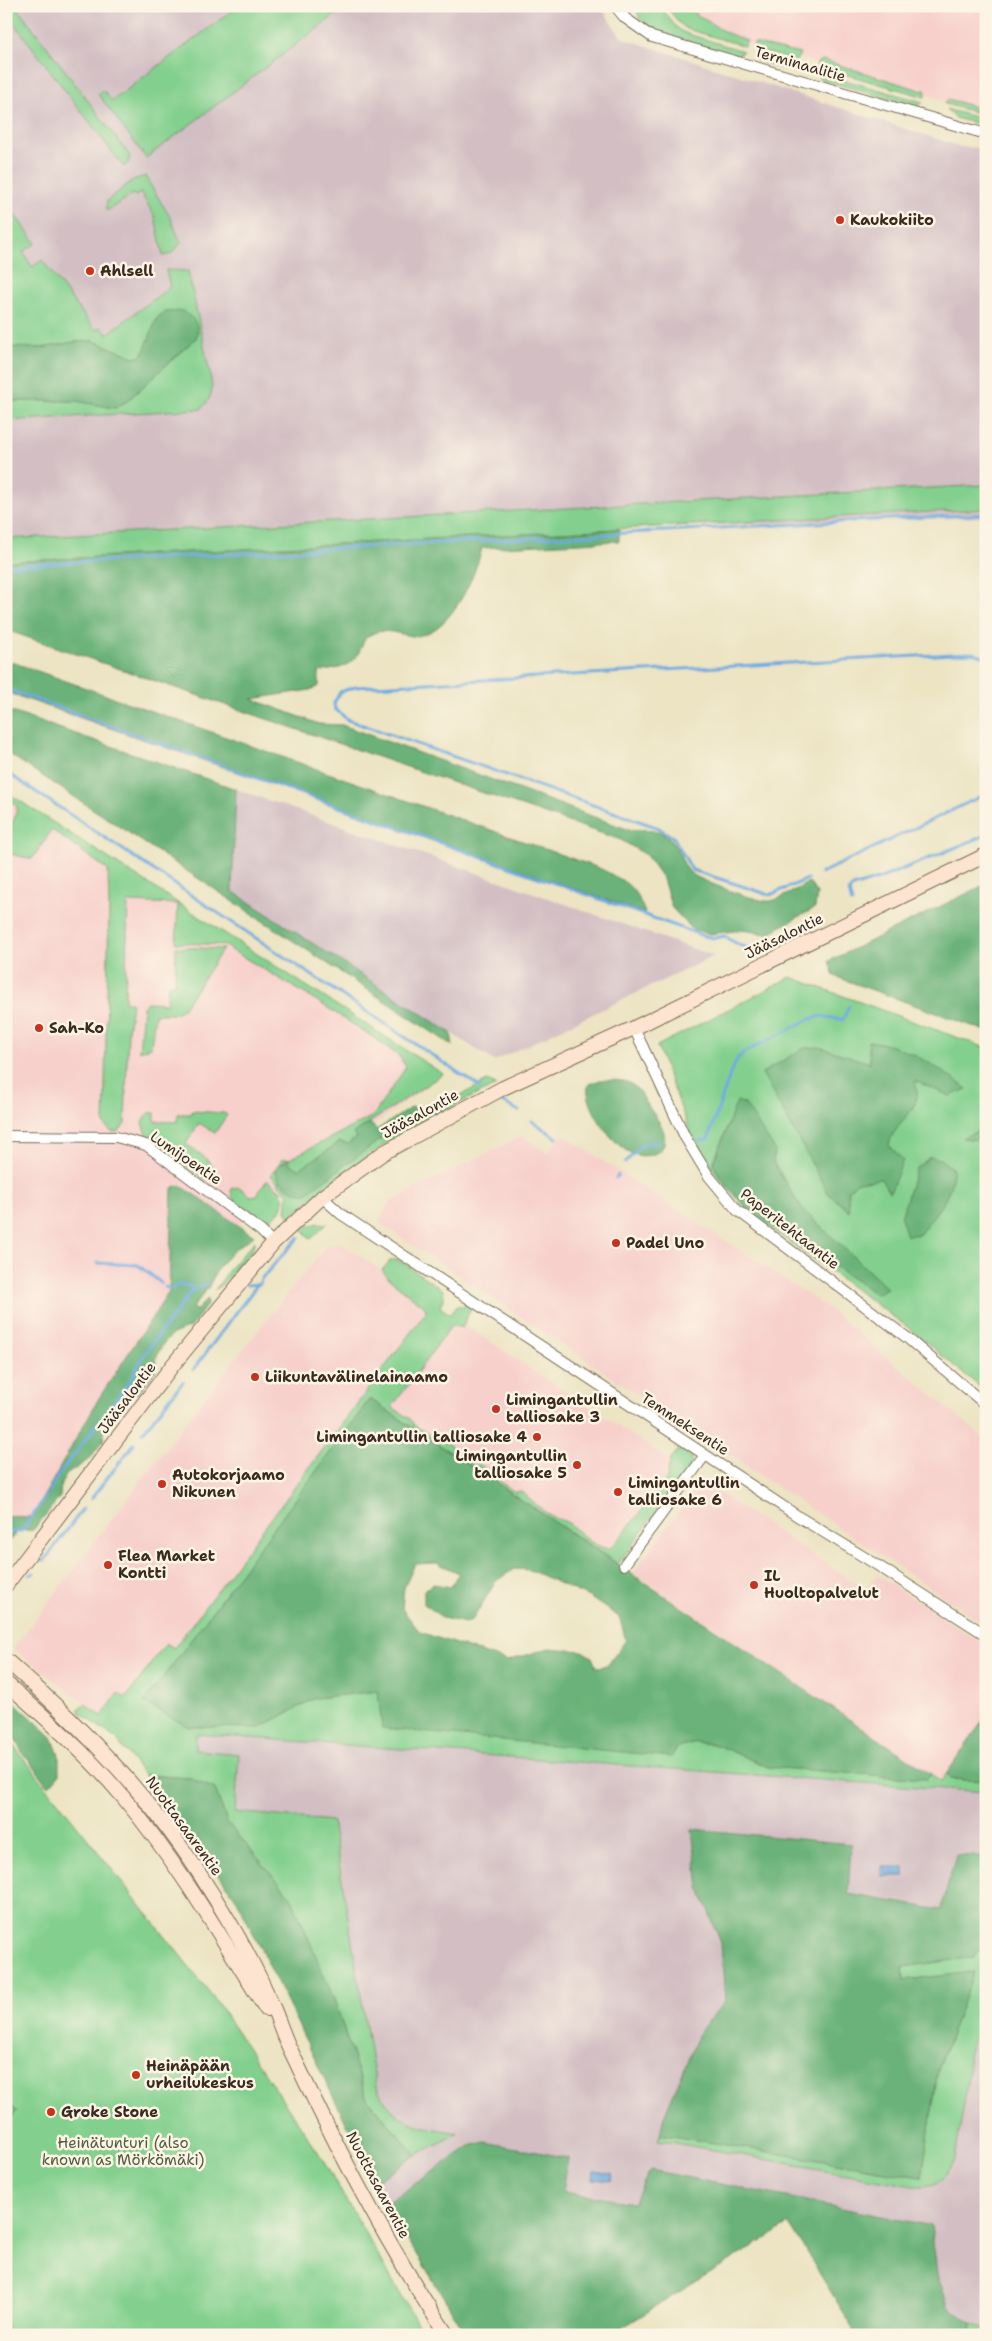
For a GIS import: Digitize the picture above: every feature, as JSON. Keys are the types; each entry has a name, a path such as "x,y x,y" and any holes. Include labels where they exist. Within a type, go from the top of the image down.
{"street":[{"name":"Terminaalitie","path":"615,6 625,18 652,38 986,134"},
{"name":"Jääsalontie","path":"7,1583 172,1366 272,1243 322,1197 383,1153 503,1088 634,1028 986,855"},
{"name":"Paperitehtaantie","path":"634,1028 685,1136 708,1175 737,1210 906,1337 986,1405"},
{"name":"Lumijoentie","path":"6,1136 116,1138 146,1145 261,1231 272,1243"},
{"name":"Temmeksentie","path":"322,1197 340,1214 705,1455 986,1635"},
{"path":"624,1565 705,1455"},
{"name":"Nuottasaarentie","path":"6,1660 96,1743 126,1775 177,1840 211,1891 244,1948 273,2006 288,2046"},
{"name":"Nuottasaarentie","path":"6,1683 86,1756 124,1798 165,1852 224,1941 288,2046 372,2213 447,2335"}],"shaded area":[{"path":"6,6 600,6 622,38 962,147 986,148 986,517 6,547"},
{"path":"669,6 986,6 986,109 982,111 684,25"},
{"path":"236,789 714,956 494,1061 232,891"},
{"path":"6,792 443,1074 239,1225 180,1185 172,1188 169,1292 99,1398 31,1517 6,1516"},
{"path":"562,1134 828,1308 986,1440 986,1625 378,1222 391,1201 522,1136 548,1153"},
{"path":"342,1244 423,1297 426,1312 115,1726 13,1649 211,1389 326,1246"},
{"path":"460,1322 673,1462 675,1477 612,1560 382,1408 445,1324"},
{"path":"710,1487 866,1590 877,1575 986,1646 986,1716 942,1781 633,1573 695,1490"},
{"path":"196,1734 986,1792 986,1857 956,1855 941,1910 848,1894 851,1845 699,1887 721,1943 725,2002 700,2031 664,2116 658,2140 913,2186 930,2186 939,2182 949,2171 969,2071 968,2057 973,2038 986,2012 986,2330 972,2324 948,2306 937,2273 931,2227 650,2170 634,2203 562,2192 568,2158 470,2146 386,2204 375,2182 416,2155 458,2134 427,2128 402,2119 383,2102 376,2086 332,1821 235,1812 194,1750"}],"green space":[{"path":"6,6 16,6 130,156 128,163 124,167 6,13"},
{"path":"238,6 347,6 146,158 98,94 103,90 112,101"},
{"path":"635,6 660,6 676,27 685,33 743,51 738,56 655,31 640,19"},
{"path":"666,6 683,6 725,32 747,41 744,46 687,29 679,23"},
{"path":"754,43 800,54 796,61 753,49"},
{"path":"754,53 793,65 784,69 756,60"},
{"path":"823,60 923,91 924,89 926,92 925,97 816,66 818,62"},
{"path":"816,72 923,102 917,107 820,79"},
{"path":"948,99 982,109 986,107 986,115 945,104"},
{"path":"946,109 986,120 986,126 955,118"},
{"path":"145,176 170,217 181,243 171,254 163,256 155,217 141,193 135,196 133,194 107,211 106,208 107,201 133,180"},
{"path":"6,204 36,243 23,252 32,267 42,260 95,330 101,327 107,334 170,287 166,270 188,271 212,384 210,396 201,409 6,421 6,401 76,401 115,408 127,401 196,338 198,330 157,318 143,354 139,357 134,357 94,341 74,342 41,348 6,347 6,251 12,243 6,233"},
{"path":"183,311 197,325 196,338 127,401 115,408 76,401 6,401 6,347 42,348 74,342 94,341 134,357 139,357 143,354 157,318 164,312"},
{"path":"986,485 986,509 6,562 6,539"},
{"path":"619,529 619,541 482,548 467,589 449,617 438,627 425,634 412,636 383,631 372,634 366,638 356,656 348,664 343,667 319,672 319,686 310,690 252,699 319,724 342,725 627,829 659,831 669,838 677,848 685,865 692,874 731,891 771,901 809,882 817,894 815,908 767,934 742,930 710,934 692,929 672,908 663,879 646,855 621,840 6,630 6,562"},
{"path":"6,660 599,868 628,885 637,896 645,913 6,692"},
{"path":"6,710 236,789 232,891 451,1033 453,1046 6,752"},
{"path":"6,792 443,1074 354,1133 356,1138 348,1144 340,1142 299,1170 290,1164 276,1171 280,1182 380,1140 487,1081 496,1085 387,1143 337,1178 290,1218 286,1211 288,1195 271,1175 282,1159 289,1159 373,1116 406,1067 399,1056 377,1040 317,1001 223,945 176,943 178,904 128,902 125,1002 131,1002 132,1004 128,1031 125,1124 118,1132 111,1132 104,1124 109,908 108,870 52,830 32,859 6,853 6,831 15,818 17,806 6,798"},
{"path":"986,884 986,1031 834,976 829,961"},
{"path":"176,947 223,949 183,1009 173,1014 155,1014 151,1047 139,1051 143,1007 147,1002 167,1003 168,984 175,984"},
{"path":"791,977 986,1048 986,1392 910,1329 750,1213 719,1179 691,1134 657,1046"},
{"path":"868,1041 894,1047 920,1058 967,1089 950,1096 915,1081 917,1095 915,1104 894,1133 889,1145 903,1160 890,1193 881,1179 857,1182 848,1191 849,1211 828,1193 762,1073 804,1048 819,1047 870,1063"},
{"path":"600,1080 625,1081 639,1091 664,1133 665,1140 663,1146 655,1154 643,1156 631,1153 616,1142 601,1124 590,1103 588,1093 588,1085"},
{"path":"737,1101 745,1104 775,1150 773,1162 802,1209 887,1288 876,1294 750,1210 721,1178 713,1164"},
{"path":"412,1107 418,1108 419,1112 407,1124 380,1140 305,1194 286,1187 280,1180 276,1171 279,1165 289,1159 290,1164 299,1169 340,1142 348,1144 356,1138 353,1133 370,1123 377,1130"},
{"path":"192,1111 224,1113 227,1115 215,1133 199,1123 186,1144 204,1157 212,1166 217,1176 214,1179 205,1180 149,1140 143,1123 148,1113 155,1113 155,1121 177,1122 178,1114 192,1114"},
{"path":"984,1128 986,1141 962,1138"},
{"path":"930,1157 940,1159 953,1169 950,1189 942,1204 920,1234 907,1236 901,1218 916,1168"},
{"path":"267,1180 280,1190 284,1200 280,1211 266,1223 242,1209 233,1199 231,1193 232,1188 239,1187 251,1196 257,1195"},
{"path":"180,1185 254,1236 236,1248 219,1266 208,1288 192,1309 197,1310 207,1299 207,1305 190,1327 173,1334 163,1344 157,1355 155,1371 138,1393 124,1394 112,1403 106,1417 103,1441 88,1460 66,1475 61,1484 60,1497 33,1530 19,1531 6,1544 6,1516 32,1517 99,1398 169,1292 172,1188"},
{"path":"319,1223 327,1224 311,1239 300,1228"},
{"path":"255,1241 249,1259 215,1290 231,1267"},
{"path":"398,1259 443,1290 444,1296 440,1307 450,1314 457,1306 468,1305 471,1308 462,1328 452,1325 392,1407 410,1419 414,1425 434,1438 438,1438 450,1445 453,1451 474,1465 480,1465 492,1473 494,1478 515,1492 520,1491 547,1513 570,1524 592,1543 608,1549 614,1545 667,1479 669,1465 673,1456 679,1450 683,1448 691,1452 691,1466 618,1564 370,1399 144,1703 259,1728 315,1698 379,1691 382,1728 678,1747 695,1742 717,1745 768,1767 927,1779 931,1774 941,1781 947,1773 950,1779 986,1781 986,1792 196,1734 195,1750 239,1754 235,1812 332,1821 376,2086 383,2099 400,2117 420,2126 459,2133 416,2155 367,2099 335,2002 291,1897 227,1822 215,1789 190,1778 144,1775 116,1739 79,1712 79,1708 85,1704 102,1716 118,1693 126,1698 166,1643 174,1648 426,1312 425,1307 389,1279 382,1270 390,1261"},
{"path":"370,1399 931,1774 927,1779 768,1767 717,1745 695,1742 678,1747 671,1757 382,1728 378,1691 315,1698 259,1728 189,1727 144,1703","holes":["437,1563 459,1573 451,1587 434,1584 424,1590 424,1604 443,1618 465,1623 473,1619 496,1581 514,1569 530,1570 589,1597 619,1617 626,1640 607,1666 596,1667 592,1657 582,1651 549,1648 507,1661 420,1632 402,1609 404,1588 415,1564"]},
{"path":"6,1694 52,1737 59,1755 59,1775 49,1786 22,1752 6,1722"},
{"path":"986,1716 986,1781 950,1779 947,1773"},
{"name":"Heinätunturi (also known as Mörkömäki)","path":"6,1736 214,1998 318,2152 424,2335 6,2335"},
{"path":"144,1775 190,1778 215,1789 227,1822 291,1897 335,2002 367,2099 416,2155 375,2182 237,1900"},
{"path":"692,1829 851,1844 848,1894 941,1910 956,1855 986,1857 986,1942 974,1957 903,1967 904,1980 974,1972 938,2070 922,2177 660,2134 664,2116 700,2031 725,2002 721,1943 699,1887"},
{"path":"986,1942 986,2012 973,2038 968,2057 969,2071 955,2159 939,2182 913,2186 658,2140 660,2134 922,2177 938,2070 973,1973 904,1980 903,1967 973,1957"},
{"path":"8,2104 17,2111 6,2125 6,2105"},
{"path":"485,2142 568,2158 563,2192 634,2203 650,2170 931,2226 937,2273 948,2306 972,2324 971,2335 850,2335 855,2331 789,2224 620,2329 624,2335 467,2335 386,2204 470,2146"},
{"path":"972,2324 986,2330 986,2335 971,2335"}],"water":[{"path":"882,1867 904,1867 904,1876 882,1876"},
{"path":"594,2171 612,2174 611,2181 593,2179"}],"waterway":[{"path":"6,566 986,514"},
{"path":"808,879 770,895 692,870 674,838 659,828 348,720 335,709 334,703 340,692 355,687 972,653 986,657"},
{"path":"6,689 704,936 715,938 724,936 740,946 750,948 756,948 769,943"},
{"path":"6,772 480,1087"},
{"path":"821,873 986,794"},
{"path":"852,903 849,891 853,887 881,878 986,835"},
{"path":"700,1141 708,1139 732,1069 743,1053 810,1019 821,1016 843,1020 849,1006"},
{"path":"502,1102 519,1111"},
{"path":"532,1121 557,1138"},
{"path":"625,1163 642,1145 659,1142"},
{"path":"247,1285 260,1284 261,1279 299,1237"},
{"path":"98,1263 138,1265 161,1283"},
{"path":"165,1287 171,1289 180,1284 194,1288 206,1285"},
{"path":"193,1370 257,1285"},
{"path":"6,1533 21,1531 24,1528 51,1489 55,1480 128,1384 146,1352 194,1288"},
{"path":"143,1432 183,1382"},
{"path":"91,1499 134,1444"},
{"path":"44,1561 83,1509"},
{"path":"30,1575 34,1573"}],"place":[{"name":"Kaukokiito","path":"840,220"},
{"name":"Ahlsell","path":"90,271"},
{"name":"Sah-Ko","path":"39,1028"},
{"name":"Padel Uno","path":"616,1243"},
{"name":"Liikuntavälinelainaamo","path":"255,1377"},
{"name":"Limingantullin talliosake 3","path":"496,1409"},
{"name":"Limingantullin talliosake 4","path":"537,1437"},
{"name":"Limingantullin talliosake 5","path":"577,1465"},
{"name":"Autokorjaamo Nikunen","path":"162,1484"},
{"name":"Limingantullin talliosake 6","path":"618,1492"},
{"name":"Flea Market Kontti","path":"108,1565"},
{"name":"IL Huoltopalvelut","path":"754,1585"},
{"name":"Heinäpään urheilukeskus","path":"136,2075"},
{"name":"Groke Stone","path":"51,2112"}]}
